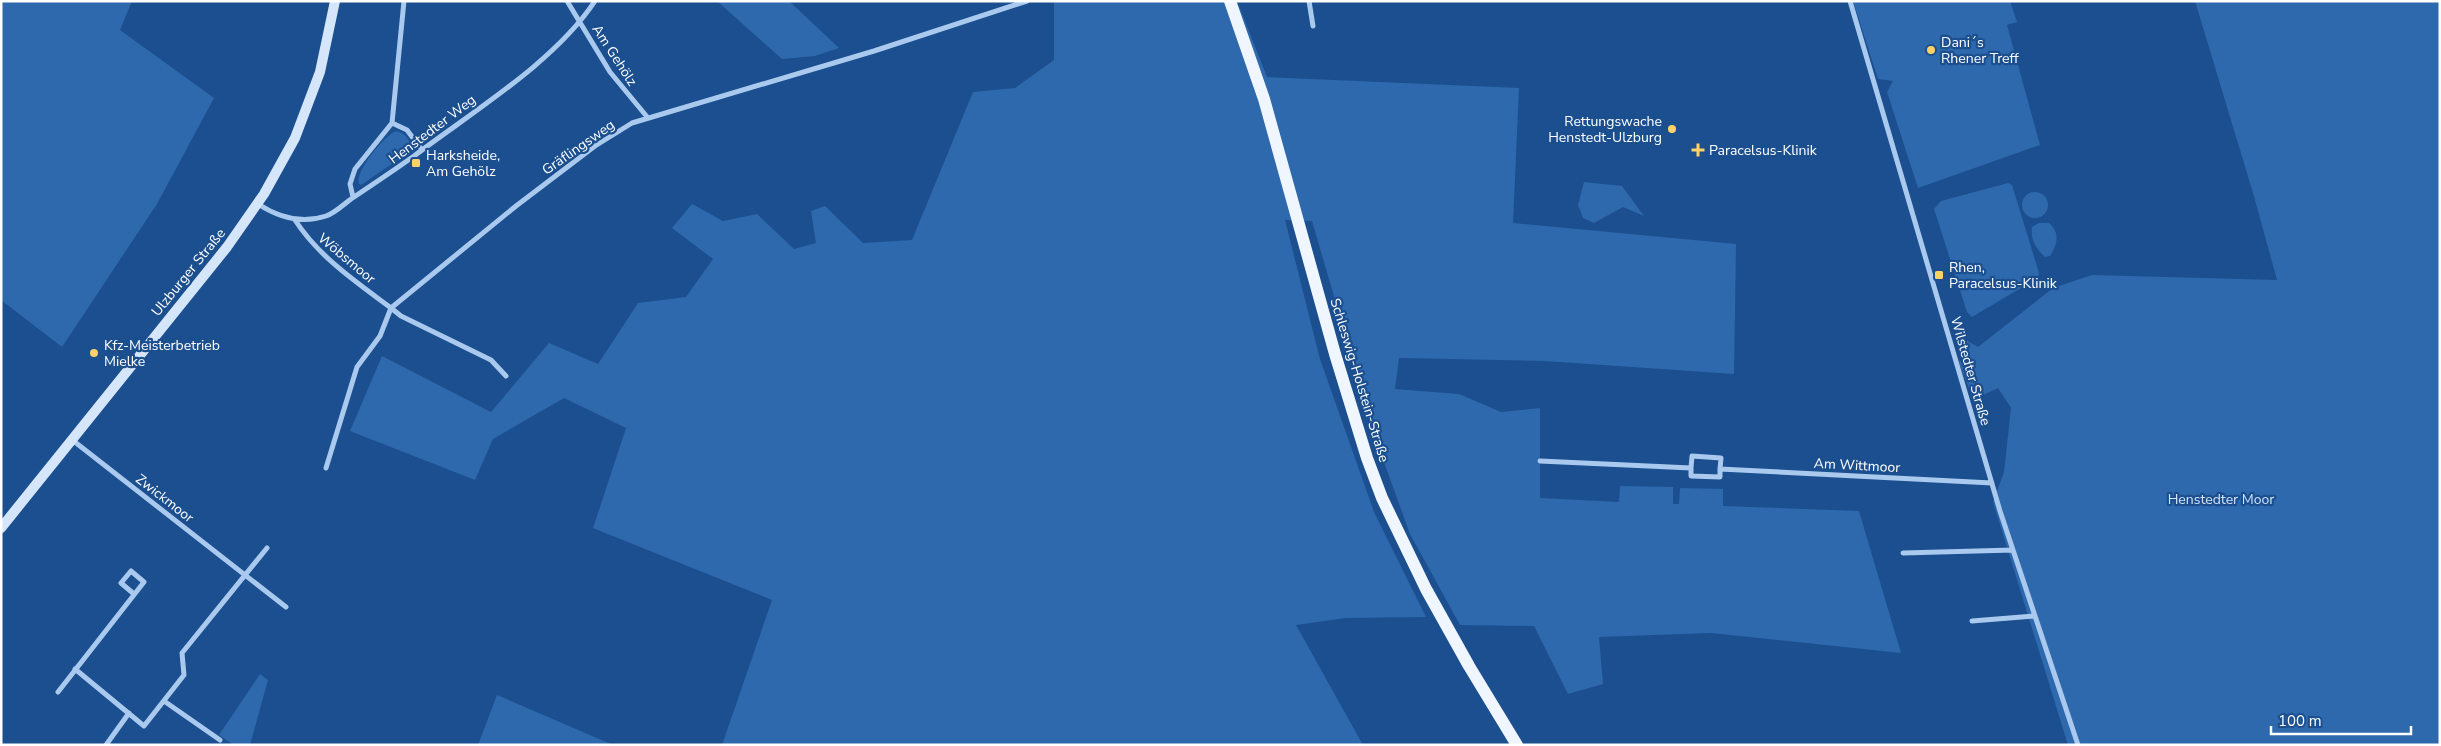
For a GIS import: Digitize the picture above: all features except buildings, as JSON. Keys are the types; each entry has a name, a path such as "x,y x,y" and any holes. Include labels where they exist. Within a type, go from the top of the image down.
{"main road":[{"name":"Ulzburger Straße","path":"1,528 227,247 258,204 286,156 298,129 326,51 335,1"},
{"name":"Schleswig-Holstein-Straße","path":"1230,1 1264,100 1335,354 1376,482 1395,527 1426,589 1469,666 1517,745"}],"street":[{"path":"354,197 350,184 355,169 392,123 404,1"},
{"name":"Am Gehölz","path":"567,1 610,72 648,118"},
{"name":"Henstedter Weg","path":"258,204 269,211 295,220 327,216 422,150 507,87 557,46 581,22 594,1"},
{"name":"Gräflingsweg","path":"391,308 516,206 595,146 632,123 874,51 1027,1"},
{"path":"1309,1 1313,26"},
{"name":"Wilstedter Straße","path":"1850,1 1992,484 2078,745"},
{"path":"392,123 407,130 422,150"},
{"name":"Wöbsmoor","path":"295,220 308,239 331,262 391,308"},
{"path":"326,468 357,367 380,336 391,308 400,316 491,360 506,376"},
{"name":"Zwickmoor","path":"71,439 286,607"},
{"path":"1691,468 1692,456 1721,458 1720,469"},
{"name":"Am Wittmoor","path":"1540,461 1691,468 1691,476 1720,478 1720,469 1992,484"},
{"path":"75,670 144,726 184,675 182,653 267,548"},
{"path":"1903,553 2013,550"},
{"path":"58,692 144,582 131,571 121,583 134,594"},
{"path":"1972,621 2035,616"},
{"path":"164,701 220,740"},
{"path":"106,745 129,713"}],"green space":[{"path":"1,1 132,1 120,30 214,98 157,204 62,347 1,300"},
{"path":"717,1 789,1 839,48 815,56 782,59"},
{"path":"1054,1 1237,1 1267,77 1519,88 1513,223 1736,244 1734,374 1545,361 1399,358 1395,389 1459,394 1501,412 1540,408 1540,498 1619,502 1620,486 1673,487 1673,504 1679,504 1680,488 1723,489 1723,506 1859,511 1901,653 1711,633 1599,637 1603,684 1568,694 1534,626 1460,625 1410,534 1377,443 1312,221 1285,220 1320,359 1374,512 1426,617 1346,618 1296,625 1363,745 722,745 772,600 593,528 626,428 564,398 493,439 475,480 350,431 382,356 491,412 549,343 598,364 638,303 686,297 713,259 672,228 692,204 723,221 757,214 794,249 816,243 811,211 825,206 863,243 912,240 973,92 1015,88 1054,60"},
{"path":"1853,1 2010,1 2017,22 2007,25 2040,145 1918,188 1887,92 1893,81 1878,79"},
{"name":"Henstedter Moor","path":"2195,1 2440,1 2440,745 2068,745 1993,502 2004,472 2011,408 1998,388 1983,395 1982,392 1972,396 1959,362 1967,356 1957,335 1978,347 2053,288 2092,275 2277,280 2253,193"},
{"path":"396,131 402,133 410,142 411,148 408,153 361,185 359,184 361,171 372,154 385,139"},
{"path":"1584,182 1622,186 1644,216 1623,207 1594,223 1583,218 1578,205"},
{"path":"2008,183 2012,185 2039,273 2038,278 1972,317 1967,312 1934,209 1941,201"},
{"path":"2035,192 2044,196 2048,205 2044,214 2035,218 2026,214 2022,205 2026,196"},
{"path":"2039,223 2049,223 2056,234 2055,247 2050,256 2045,257 2036,247 2033,240 2032,227"},
{"path":"260,674 268,680 250,745 234,745 219,735"},
{"path":"497,695 613,745 478,745"}],"place":[{"name":"Dani´s Rhener Treff","path":"1931,50"},
{"name":"Rettungswache Henstedt-Ulzburg","path":"1672,129"},
{"name":"Paracelsus-Klinik","path":"1698,150"},
{"name":"Harksheide, Am Gehölz","path":"416,163"},
{"name":"Rhen, Paracelsus-Klinik","path":"1939,275"},
{"name":"Kfz-Meisterbetrieb Mielke","path":"94,353"}]}
